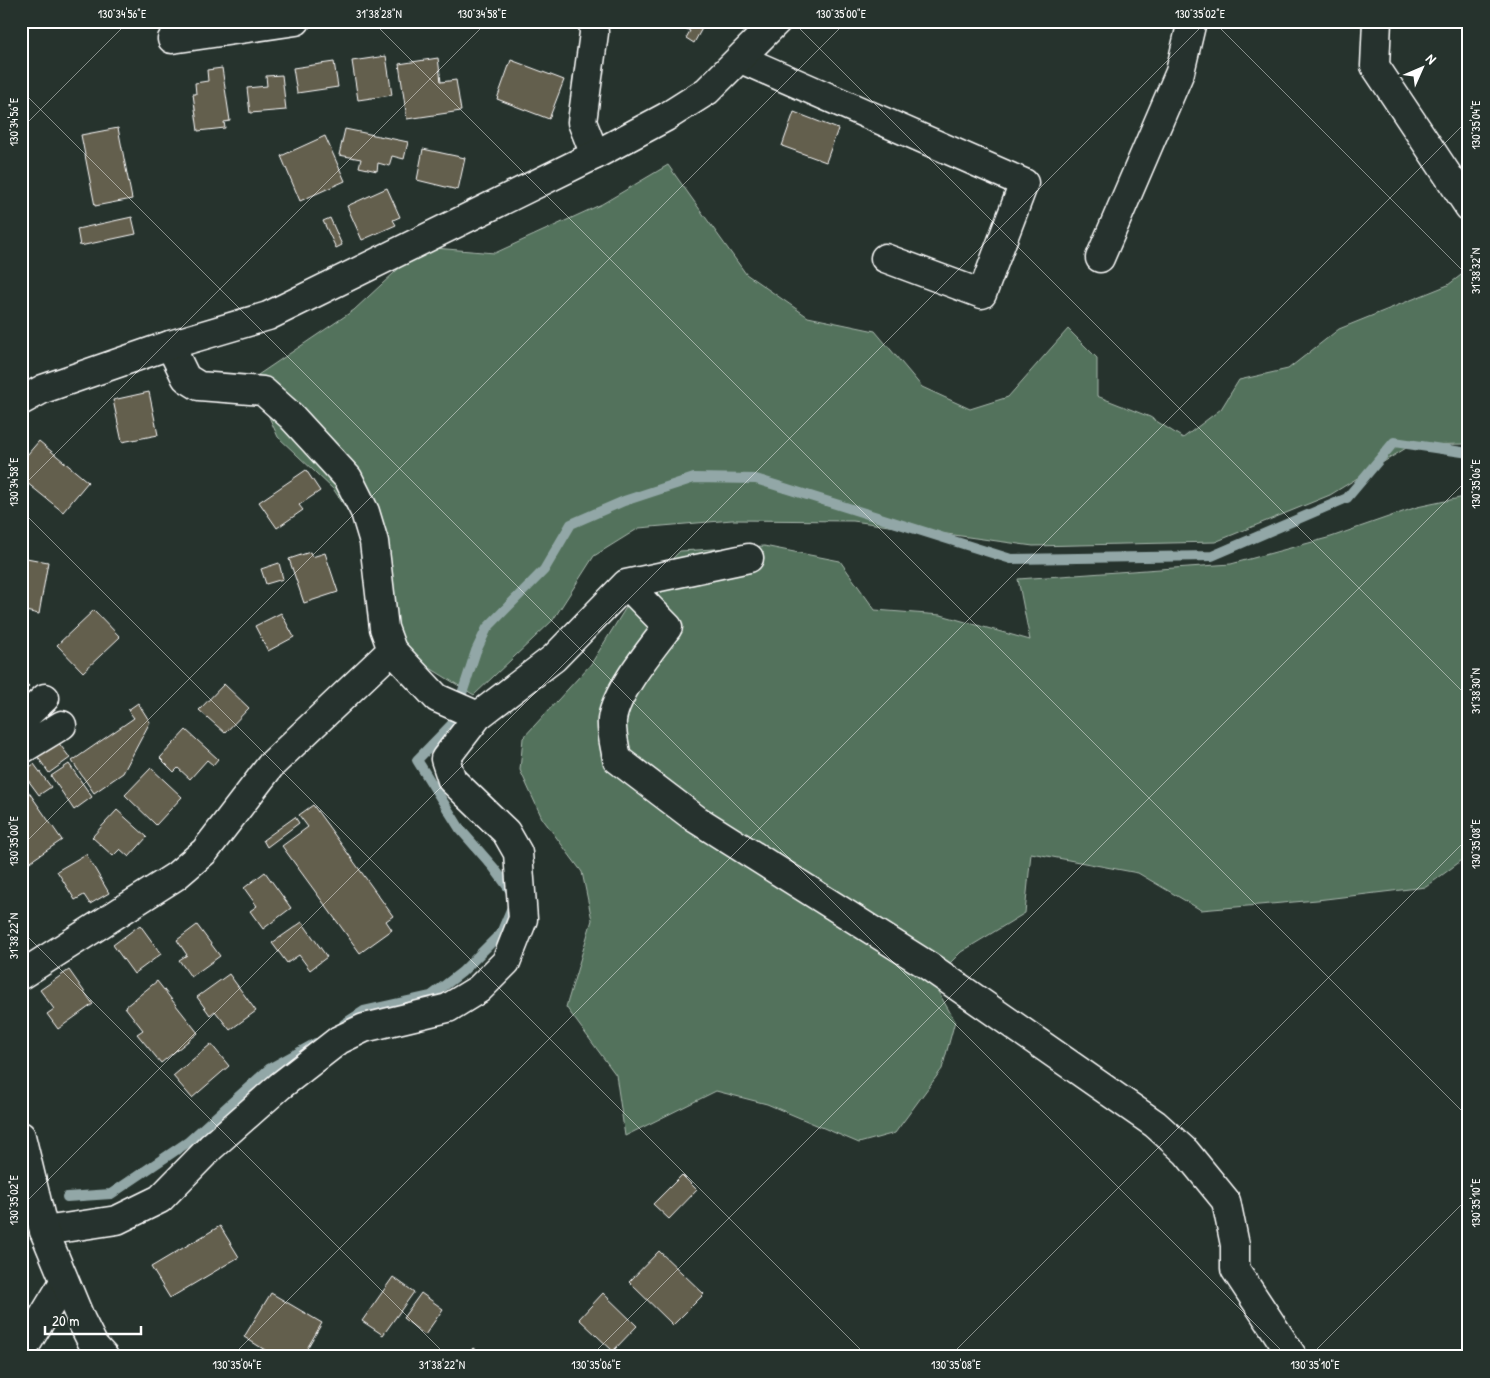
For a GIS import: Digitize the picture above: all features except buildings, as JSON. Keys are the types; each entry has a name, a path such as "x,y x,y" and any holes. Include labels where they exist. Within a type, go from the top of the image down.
{"street":[{"path":"172,39 296,21"},
{"path":"593,21 594,33 582,122 595,155"},
{"path":"21,401 43,389 170,345 268,316 595,155 666,117 707,91 741,60 777,21"},
{"path":"1100,258 1180,72 1192,21"},
{"path":"1377,21 1375,66 1469,207"},
{"path":"741,60 1024,183 982,294 885,258"},
{"path":"170,345 186,378 199,386 263,390 291,416 348,478 365,512 374,542 384,628 392,650 437,698 478,716"},
{"path":"44,1231 117,1220 160,1199 232,1128 280,1086 339,1040 364,1028 448,1008 479,989 506,962 523,919 518,853 506,832 452,780 445,760 478,716 554,658 626,584 749,558"},
{"path":"626,584 668,627 647,654 617,702 612,720 618,759 696,819 927,965 1155,1124 1186,1152 1226,1201 1235,1245 1235,1269 1293,1357"},
{"path":"21,975 176,876 205,851 271,765 392,650"},
{"path":"21,720 45,698"},
{"path":"21,750 62,724"},
{"path":"21,1136 44,1231 64,1282 94,1346 104,1357"},
{"path":"21,1354 64,1282"}],"green space":[{"path":"668,165 746,274 808,317 875,331 922,387 970,409 1008,397 1068,329 1097,358 1097,396 1150,417 1183,438 1221,409 1239,380 1288,369 1339,329 1448,285 1469,269 1469,449 1465,444 1411,445 1330,495 1215,542 1033,546 853,521 732,520 639,528 594,556 553,620 474,695 376,635 382,562 334,490 278,437 252,379 354,310 422,247 495,253 602,204"},
{"path":"1469,496 1469,855 1426,887 1317,900 1201,910 1138,873 1031,853 1025,913 961,952 932,981 955,1021 942,1069 895,1133 859,1143 767,1104 716,1091 625,1136 616,1075 566,1007 592,920 582,872 542,818 520,770 523,738 591,664 630,601 680,551 764,546 840,561 875,610 941,615 1030,640 1018,579 1231,564 1331,537 1417,507"}],"waterway":[{"path":"344,1024 364,1011 431,996 462,972 501,933 516,898 494,868 460,829 417,760 452,724 476,651 487,628 544,570 571,524 624,501 694,478 756,479 1011,559 1212,556 1347,498 1394,442 1469,453"},
{"path":"67,1197 111,1194 188,1142 269,1069 316,1043"}]}
